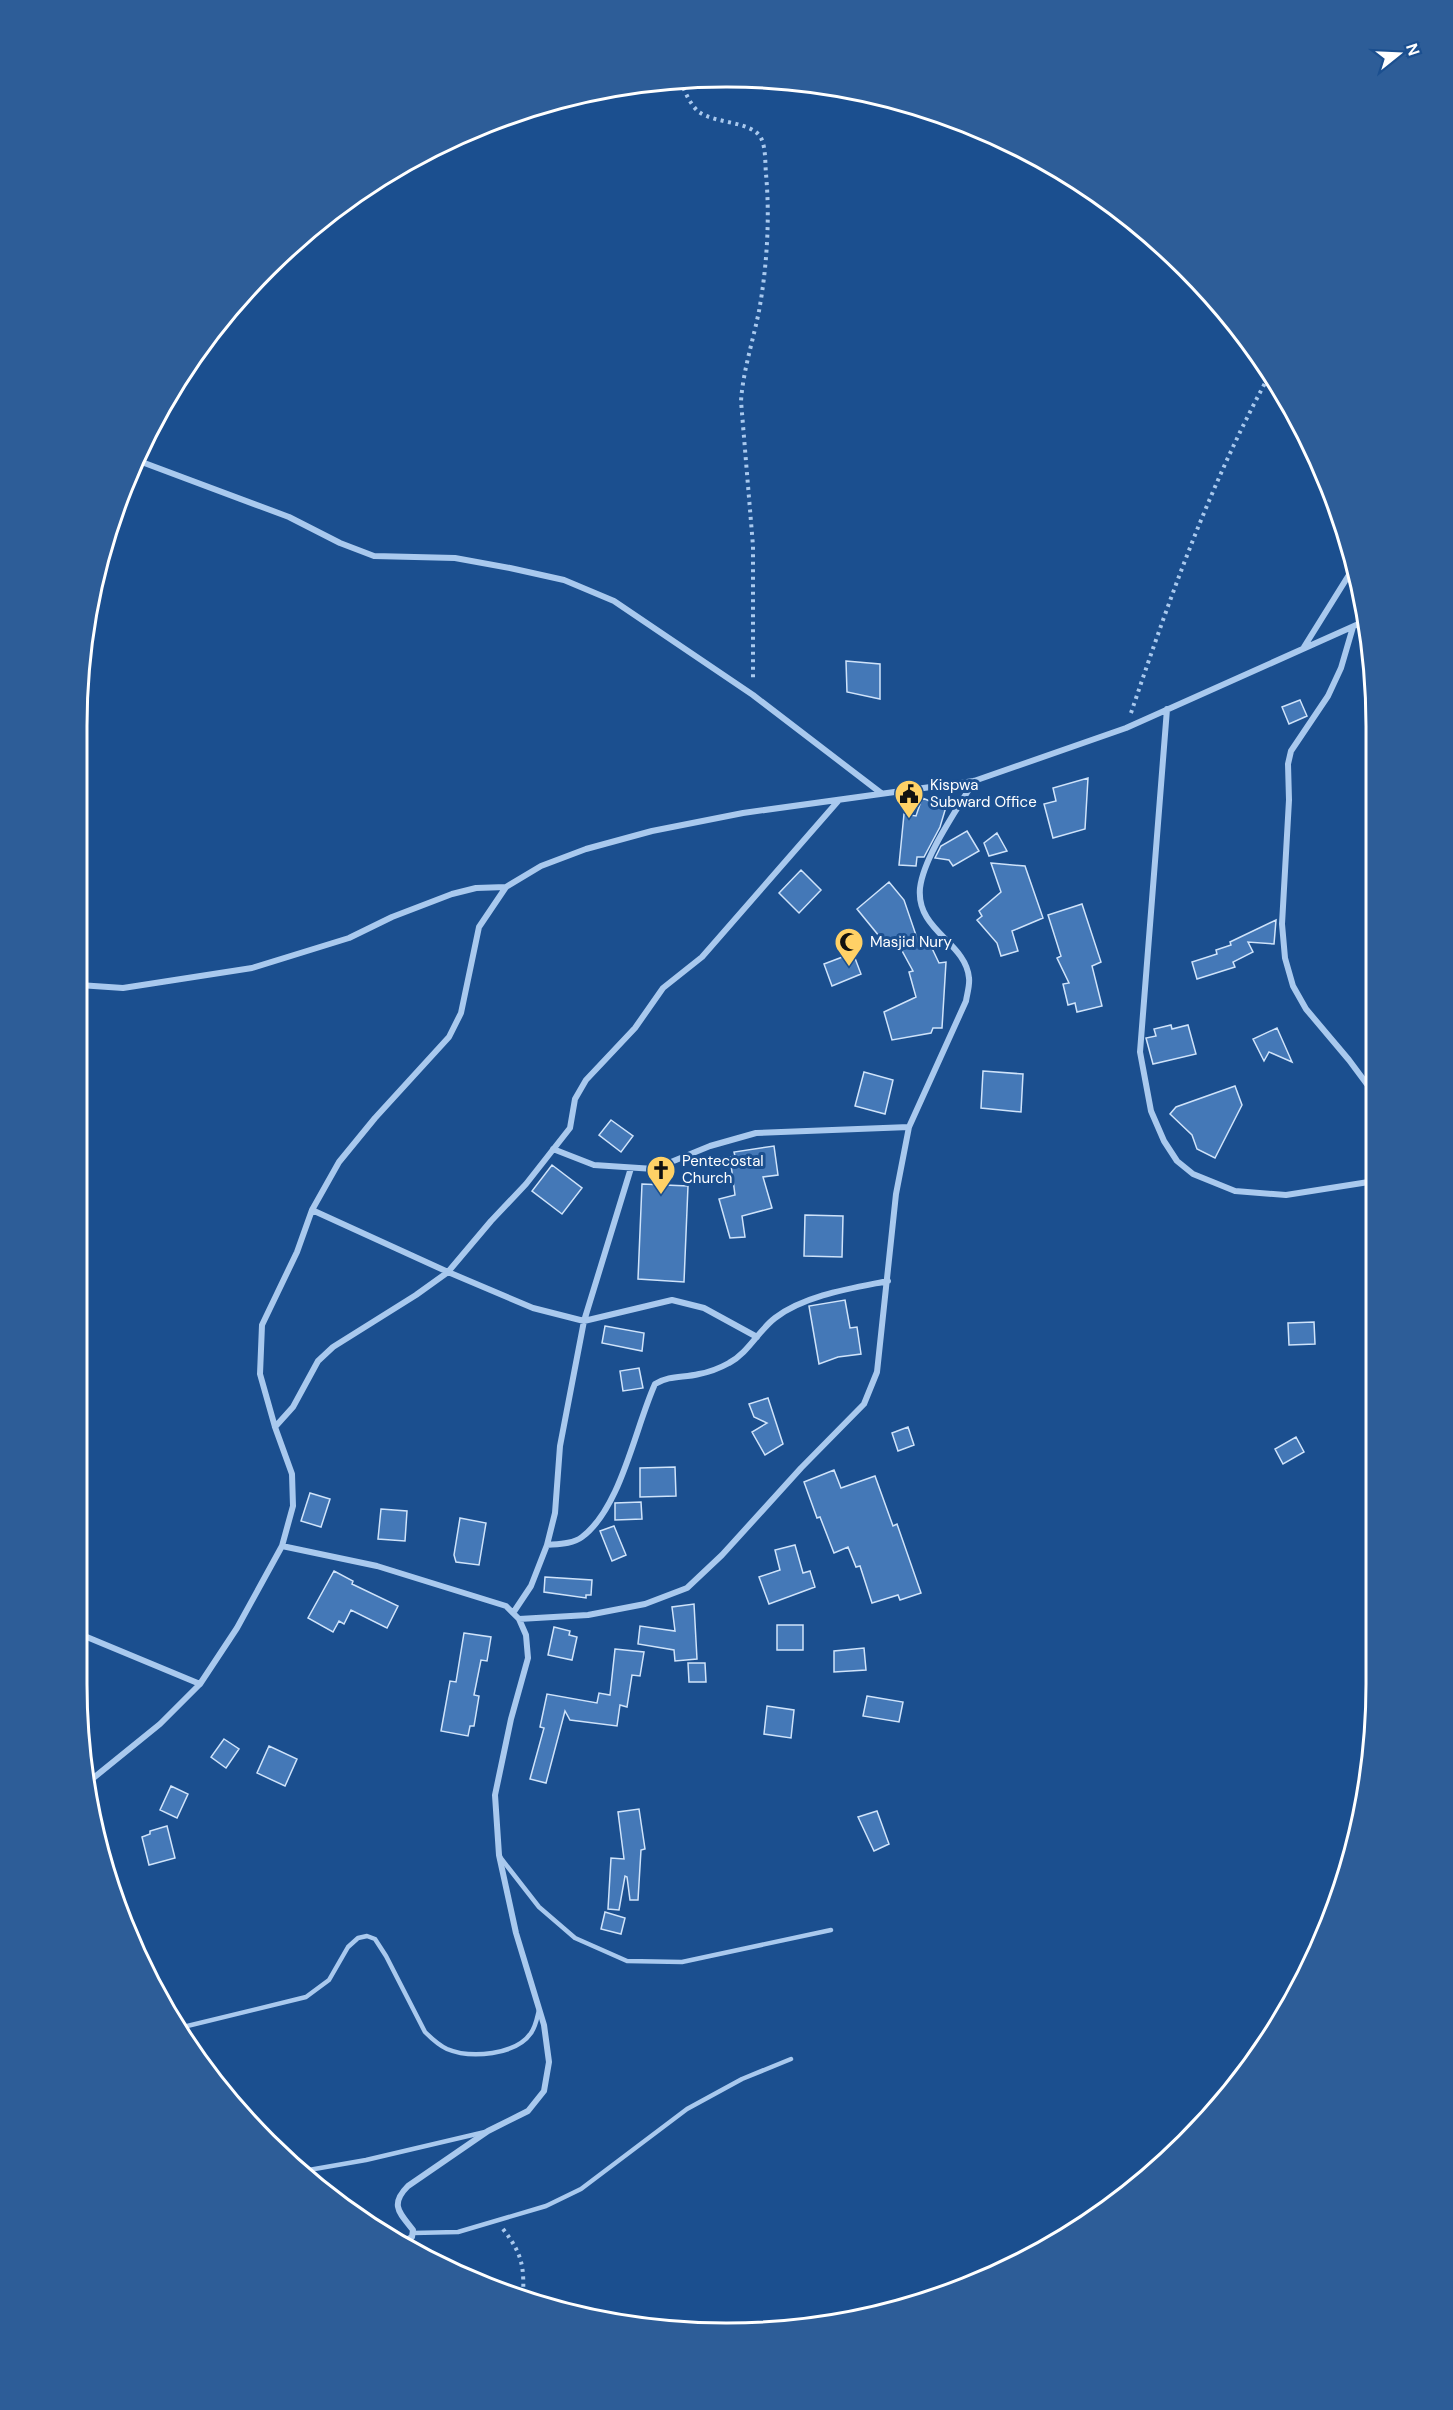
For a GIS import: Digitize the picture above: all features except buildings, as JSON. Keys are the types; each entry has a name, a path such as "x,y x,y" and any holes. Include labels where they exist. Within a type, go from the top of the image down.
{"street":[{"path":"144,463 289,517 340,543 374,556 412,555 455,558 564,579 614,601 753,695 881,793"},
{"path":"1304,647 1348,577"},
{"path":"94,1778 160,1724 201,1684 237,1628 282,1546 293,1506 292,1474 260,1374 262,1325 297,1252 312,1210 339,1162 375,1118 433,1058 449,1037 460,1013 479,927 507,887 541,867 586,849 652,831 743,813 974,781 1126,728 1358,625"},
{"path":"1353,627 1341,668 1332,687 1291,751 1288,764 1289,800 1282,924 1285,957 1293,986 1305,1009 1366,1083"},
{"path":"1167,709 1140,1052 1151,1111 1164,1141 1177,1161 1192,1174 1235,1191 1286,1195 1366,1183"},
{"path":"519,1619 588,1615 645,1604 687,1588 722,1555 864,1404 877,1372 896,1194 909,1127 966,1001 969,979 961,957 922,912 920,889 924,872 934,851 974,781"},
{"path":"275,1426 293,1407 318,1361 333,1347 448,1272 526,1184 570,1128 575,1099 586,1080 635,1028 663,988 702,957 840,800"},
{"path":"87,986 123,988 252,968 349,938 392,916 452,894 476,888 507,887"},
{"path":"553,1149 594,1165 654,1169 710,1146 756,1133 909,1127"},
{"path":"513,1613 531,1586 547,1545 555,1513 560,1446 584,1321 631,1168"},
{"path":"312,1210 533,1308 584,1321 672,1300 704,1308 757,1337"},
{"path":"547,1545 581,1538 600,1520 614,1491 655,1384 673,1376 698,1375 733,1361 776,1318 796,1306 833,1293 888,1281"},
{"path":"282,1546 377,1566 506,1606 519,1619 526,1635 528,1658 511,1719 495,1795 499,1855 516,1933 540,2009 549,2062 544,2091 528,2111 488,2131 400,2194 398,2204 400,2216 413,2233 410,2238"},
{"path":"87,1637 201,1684"}],"lane":[{"path":"499,1855 539,1907 575,1938 627,1961 682,1962 831,1930"},
{"path":"187,2026 306,1997 329,1980 348,1947 358,1938 367,1936 375,1939 386,1956 425,2032 448,2050 474,2054 501,2051 513,2047 530,2034 536,2024 540,2009"},
{"path":"413,2233 458,2232 546,2206 580,2189 687,2109 742,2079 792,2059"},
{"path":"312,2170 366,2160 488,2131"}],"path":[{"path":"683,88 698,111 715,119 753,129 764,144 767,186 766,247 759,309 741,401 753,546 753,695"},
{"path":"1126,728 1176,584 1223,466 1265,383"},
{"path":"496,2220 521,2256 524,2268 524,2290"}],"place":[{"name":"Kispwa Subward Office","path":"909,820"},
{"name":"Masjid Nury","path":"849,968"},
{"name":"Pentecostal Church","path":"661,1196"}]}
